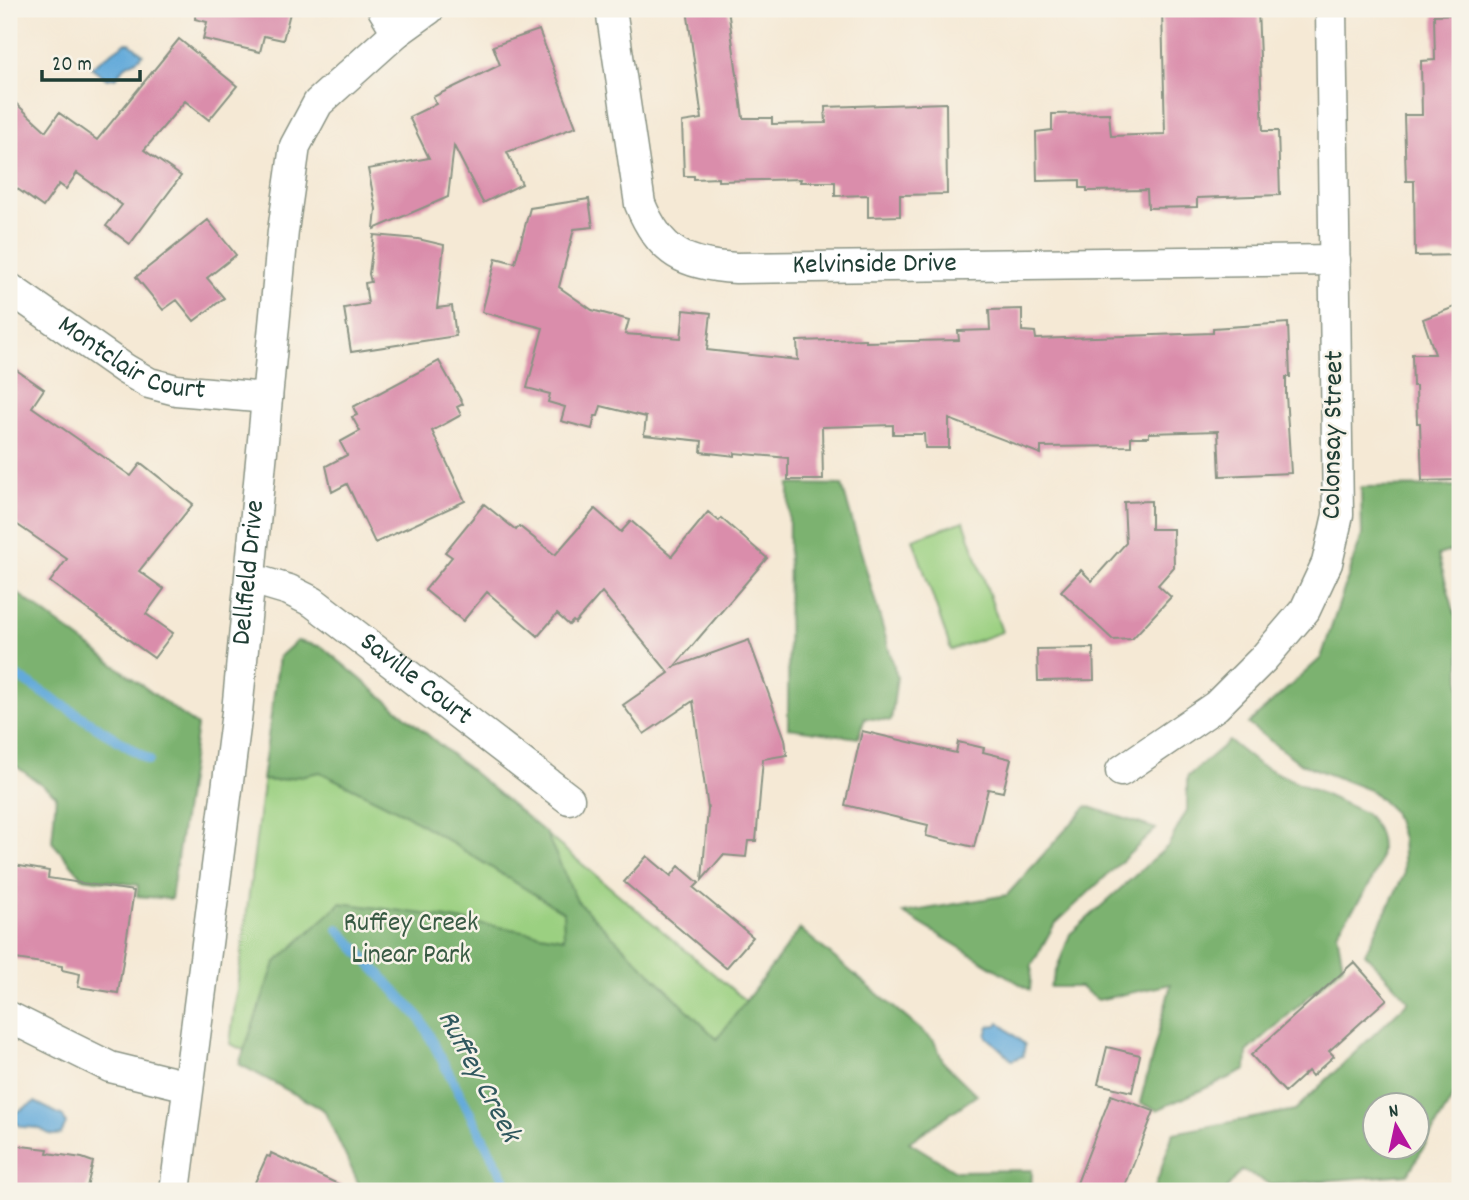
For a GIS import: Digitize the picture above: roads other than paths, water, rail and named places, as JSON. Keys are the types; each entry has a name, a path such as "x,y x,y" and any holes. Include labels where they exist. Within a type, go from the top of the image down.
{"street":[{"name":"Dellfield Drive","path":"174,1191 237,712 286,199 295,146 318,103 390,21 429,9"},
{"name":"Kelvinside Drive","path":"611,9 640,204 659,240 678,256 706,266 736,268 1335,260"},
{"name":"Colonsay Street","path":"1121,771 1216,706 1263,659 1305,610 1327,563 1338,515 1331,9"},
{"name":"Montclair Court","path":"9,288 149,383 176,390 267,398"},
{"name":"Saville Court","path":"251,579 289,590 313,602 569,799"},
{"path":"9,1017 110,1067 188,1086"}],"water":[{"path":"125,43 130,43 143,54 127,65 117,77 107,79 91,67"},
{"path":"999,1022 1025,1045 1023,1056 1012,1060 986,1036 989,1026"},
{"path":"35,1102 63,1116 66,1124 61,1134 52,1135 18,1124 12,1115"}],"waterway":[{"name":"Ruffey Creek","path":"9,671 149,760"},
{"name":"Ruffey Creek","path":"338,929 420,1018 507,1184 508,1191"}],"park label":[{"name":"Ruffey Creek Linear Park","path":"411,941"}]}
